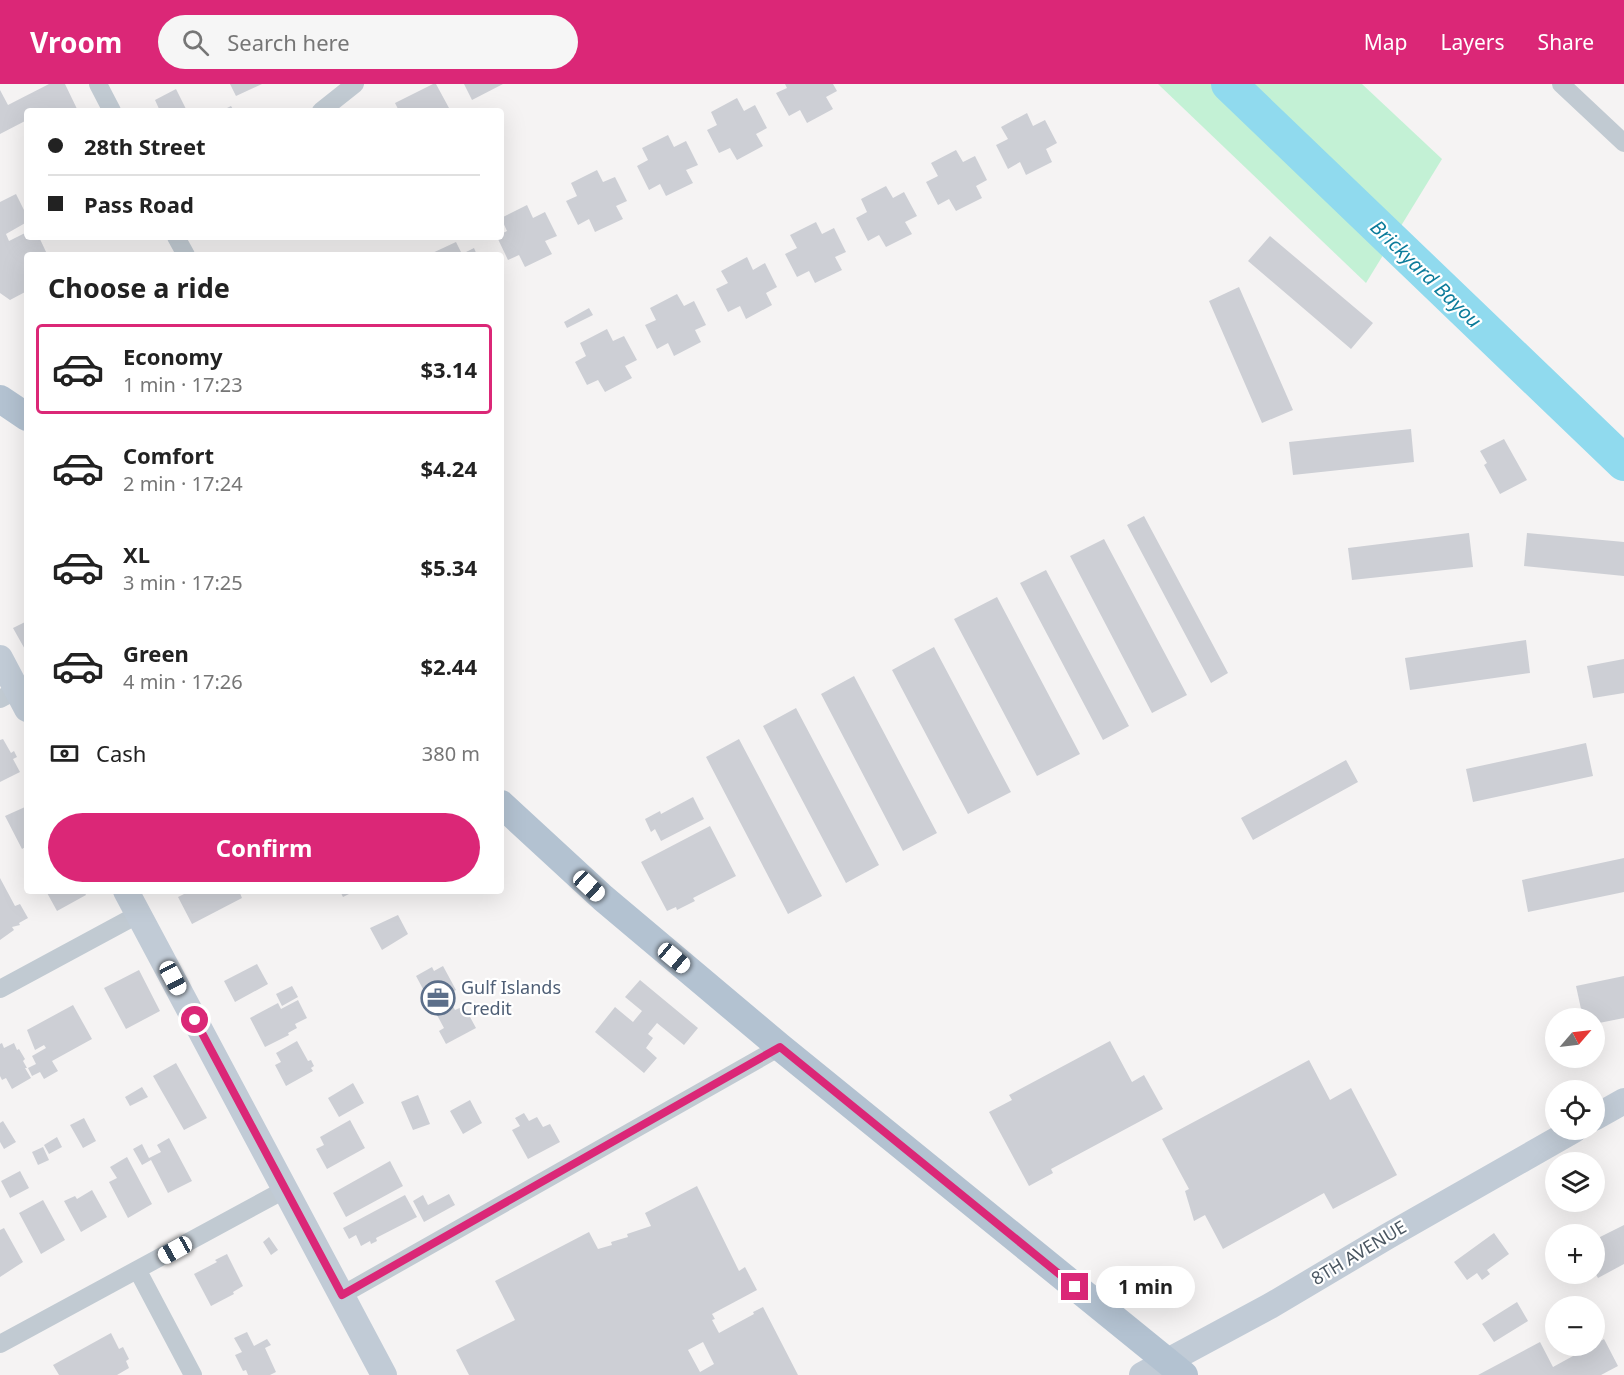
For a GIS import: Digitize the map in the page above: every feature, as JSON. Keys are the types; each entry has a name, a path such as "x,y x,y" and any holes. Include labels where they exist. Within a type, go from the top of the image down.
{"main road":[{"path":"0,399 24,415"},
{"path":"504,807 603,898 780,1047 1176,1368"}],"street":[{"path":"98,84 110,108"},
{"path":"325,108 355,84"},
{"path":"1561,84 1624,143"},
{"path":"0,658 14,700"},
{"path":"128,894 384,1375"},
{"path":"0,989 139,914"},
{"path":"342,1295 780,1047"},
{"path":"1605,1112 1624,1101"},
{"name":"8TH AVENUE","path":"1142,1375 1176,1368 1270,1306 1556,1140"},
{"path":"0,1344 286,1189"},
{"path":"138,1271 193,1375"}],"green space":[{"path":"1158,84 1362,84 1442,159 1366,283"}],"building":[{"path":"49,84 65,84 77,108 24,108 24,122 0,134 0,90 8,105"},
{"path":"230,84 262,84 236,96"},
{"path":"436,84 449,108 398,108 395,103"},
{"path":"464,84 503,84 472,100"},
{"path":"785,84 833,84 837,91 826,97 833,109 807,123 800,110 789,116 776,93 787,88"},
{"path":"176,89 186,108 159,108 155,100"},
{"path":"737,98 744,111 755,105 767,128 756,134 763,146 737,160 730,148 719,153 707,130 717,125 711,112"},
{"path":"1027,113 1033,126 1045,120 1057,143 1046,149 1052,162 1026,175 1020,162 1008,169 996,145 1008,139 1001,127"},
{"path":"668,135 674,147 686,141 698,165 686,170 693,183 666,196 660,184 649,190 637,166 648,160 642,148"},
{"path":"956,150 963,162 975,156 987,180 976,186 982,198 956,211 949,199 938,205 926,182 938,176 931,163"},
{"path":"597,170 603,182 615,177 627,201 616,206 623,219 595,232 589,219 578,225 566,201 577,196 571,183"},
{"path":"886,186 893,198 904,192 917,216 905,222 912,234 886,247 879,235 868,241 856,218 867,212 861,199"},
{"path":"16,194 24,210 24,224 6,234 9,241 24,234 24,240 40,240 46,252 24,252 24,293 10,300 0,293 0,202"},
{"path":"527,205 533,218 545,212 557,236 545,241 552,254 525,267 519,255 508,260 498,240 504,240 504,232 507,231 504,216"},
{"path":"816,222 822,234 834,228 846,252 835,257 842,270 815,283 809,271 797,277 785,254 797,248 790,235"},
{"path":"1270,236 1373,323 1351,349 1248,261"},
{"path":"456,242 461,252 434,252"},
{"path":"747,257 753,270 765,263 777,287 766,293 772,305 746,319 740,306 728,312 716,289 728,283 721,271"},
{"path":"1239,287 1293,410 1262,423 1209,301"},
{"path":"677,294 684,306 694,301 706,325 695,330 701,342 674,356 668,343 657,349 645,325 656,320 650,308"},
{"path":"589,308 593,315 567,328 564,322"},
{"path":"607,329 613,341 624,336 637,360 625,366 632,378 605,392 598,380 587,385 575,362 586,356 580,343"},
{"path":"1411,429 1414,462 1293,475 1289,442"},
{"path":"1504,439 1527,480 1500,494 1484,465 1487,463 1480,451"},
{"path":"1144,516 1228,673 1211,683 1127,525"},
{"path":"1469,533 1473,567 1352,580 1348,548"},
{"path":"1527,533 1624,542 1624,576 1524,566"},
{"path":"1104,539 1187,695 1152,713 1070,556"},
{"path":"1046,570 1129,726 1103,740 1020,583"},
{"path":"997,597 1080,754 1037,776 954,619"},
{"path":"24,622 24,648 13,628"},
{"path":"1526,640 1530,673 1410,690 1405,658"},
{"path":"934,647 1011,792 968,814 892,670"},
{"path":"1624,659 1624,693 1593,698 1587,666"},
{"path":"854,676 937,833 903,851 821,694"},
{"path":"796,708 879,865 846,883 763,726"},
{"path":"3,739 11,753 14,751 17,757 13,759 20,772 0,782 0,740"},
{"path":"739,739 822,896 788,914 706,757"},
{"path":"1586,743 1593,776 1473,802 1466,769"},
{"path":"1346,760 1358,782 1253,840 1241,818"},
{"path":"693,797 704,819 661,841 655,829 651,832 645,819 660,811 661,814"},
{"path":"24,807 24,848 22,849 5,816"},
{"path":"710,826 736,876 693,898 695,901 677,910 676,907 667,911 641,862"},
{"path":"1624,858 1624,892 1528,912 1522,880"},
{"path":"0,878 15,906 20,904 28,918 19,923 20,925 12,927 14,930 0,940"},
{"path":"48,894 86,894 86,895 57,911"},
{"path":"184,894 240,894 242,898 192,924 178,897"},
{"path":"398,915 408,934 382,950 370,928"},
{"path":"257,964 268,984 235,1002 224,981"},
{"path":"443,966 456,990 447,995 455,1010 464,1006 476,1028 446,1044 439,1031 444,1028 416,976 432,967 434,971"},
{"path":"139,970 160,1011 126,1029 104,988"},
{"path":"1624,976 1624,1018 1605,1022 1605,1008 1581,1008 1576,986"},
{"path":"640,980 698,1028 684,1045 657,1023 648,1034 653,1038 646,1048 657,1058 644,1073 595,1032 615,1007 633,1022 642,1011 625,997"},
{"path":"292,986 298,997 282,1006 276,994"},
{"path":"298,1000 307,1018 295,1024 297,1028 288,1033 289,1035 265,1047 250,1018 278,1003 281,1009"},
{"path":"73,1005 92,1039 52,1061 58,1071 44,1079 40,1072 32,1076 28,1068 36,1064 32,1056 46,1048 44,1045 35,1050 27,1030"},
{"path":"297,1041 308,1061 311,1060 314,1066 311,1068 313,1071 286,1086 275,1065 281,1062 276,1053"},
{"path":"1110,1041 1132,1082 1144,1075 1163,1109 1051,1169 1053,1173 1029,1186 989,1112 1012,1100 1009,1095"},
{"path":"2,1043 4,1048 14,1043 17,1050 19,1049 31,1078 12,1089 6,1078 2,1080 0,1076 0,1044"},
{"path":"1309,1060 1330,1100 1351,1088 1397,1175 1333,1209 1324,1193 1223,1249 1205,1215 1194,1221 1185,1191 1189,1189 1162,1139"},
{"path":"176,1063 207,1118 184,1130 153,1076"},
{"path":"353,1083 364,1103 339,1117 328,1098"},
{"path":"142,1087 148,1097 130,1106 125,1097"},
{"path":"418,1095 430,1124 413,1130 401,1102"},
{"path":"470,1100 482,1123 463,1134 450,1111"},
{"path":"524,1113 529,1121 537,1117 543,1127 550,1124 560,1142 528,1159 512,1130 520,1126 515,1118"},
{"path":"84,1118 96,1141 83,1148 70,1125"},
{"path":"350,1120 365,1148 327,1169 316,1149 324,1145 320,1137"},
{"path":"3,1121 16,1142 4,1149 0,1142 0,1123"},
{"path":"57,1137 62,1147 49,1154 44,1145"},
{"path":"169,1138 192,1181 168,1193 151,1160 142,1165 133,1149 142,1144 149,1158 161,1152 157,1145"},
{"path":"43,1147 49,1160 38,1165 32,1152"},
{"path":"127,1157 152,1204 128,1218 109,1182 117,1178 110,1167"},
{"path":"390,1161 403,1186 346,1217 333,1193"},
{"path":"20,1171 29,1188 10,1198 1,1181"},
{"path":"697,1186 739,1271 745,1267 757,1290 712,1314 715,1319 712,1320 719,1333 763,1307 798,1375 469,1375 456,1350 515,1320 495,1281 589,1232 598,1249 612,1245 611,1242 628,1237 627,1234 651,1226 645,1213","holes":["703,1342 714,1364 700,1372 688,1350"]},
{"path":"92,1190 107,1217 81,1232 64,1201 75,1196 77,1199"},
{"path":"449,1194 455,1205 424,1222 413,1201 423,1195 428,1205"},
{"path":"405,1195 417,1217 376,1238 377,1241 371,1244 370,1241 361,1246 356,1235 349,1239 343,1228"},
{"path":"43,1200 65,1240 41,1254 19,1213"},
{"path":"1624,1225 1624,1264 1605,1274 1605,1234"},
{"path":"4,1228 23,1262 0,1277 0,1230"},
{"path":"1494,1233 1509,1254 1487,1270 1490,1274 1482,1280 1477,1273 1467,1280 1454,1262"},
{"path":"269,1237 278,1250 271,1255 263,1242"},
{"path":"227,1254 243,1286 233,1292 234,1294 211,1306 194,1274"},
{"path":"1517,1302 1528,1321 1494,1342 1482,1324"},
{"path":"247,1332 254,1346 267,1339 271,1345 265,1348 276,1372 270,1375 248,1375 246,1370 243,1371 235,1355 242,1352 234,1338"},
{"path":"111,1333 119,1349 123,1347 129,1359 126,1361 129,1368 117,1375 59,1375 53,1365"},
{"path":"1605,1341 1618,1366 1601,1375 1478,1375 1540,1342 1545,1356 1547,1356 1553,1367 1573,1356 1605,1356"}],"waterway":[{"name":"Brickyard Bayou","path":"1229,84 1624,463"}],"place":[{"name":"Gulf Islands Credit","path":"438,998"}],"route":[{"path":"195,1020 342,1295 780,1047 1075,1287"}]}
